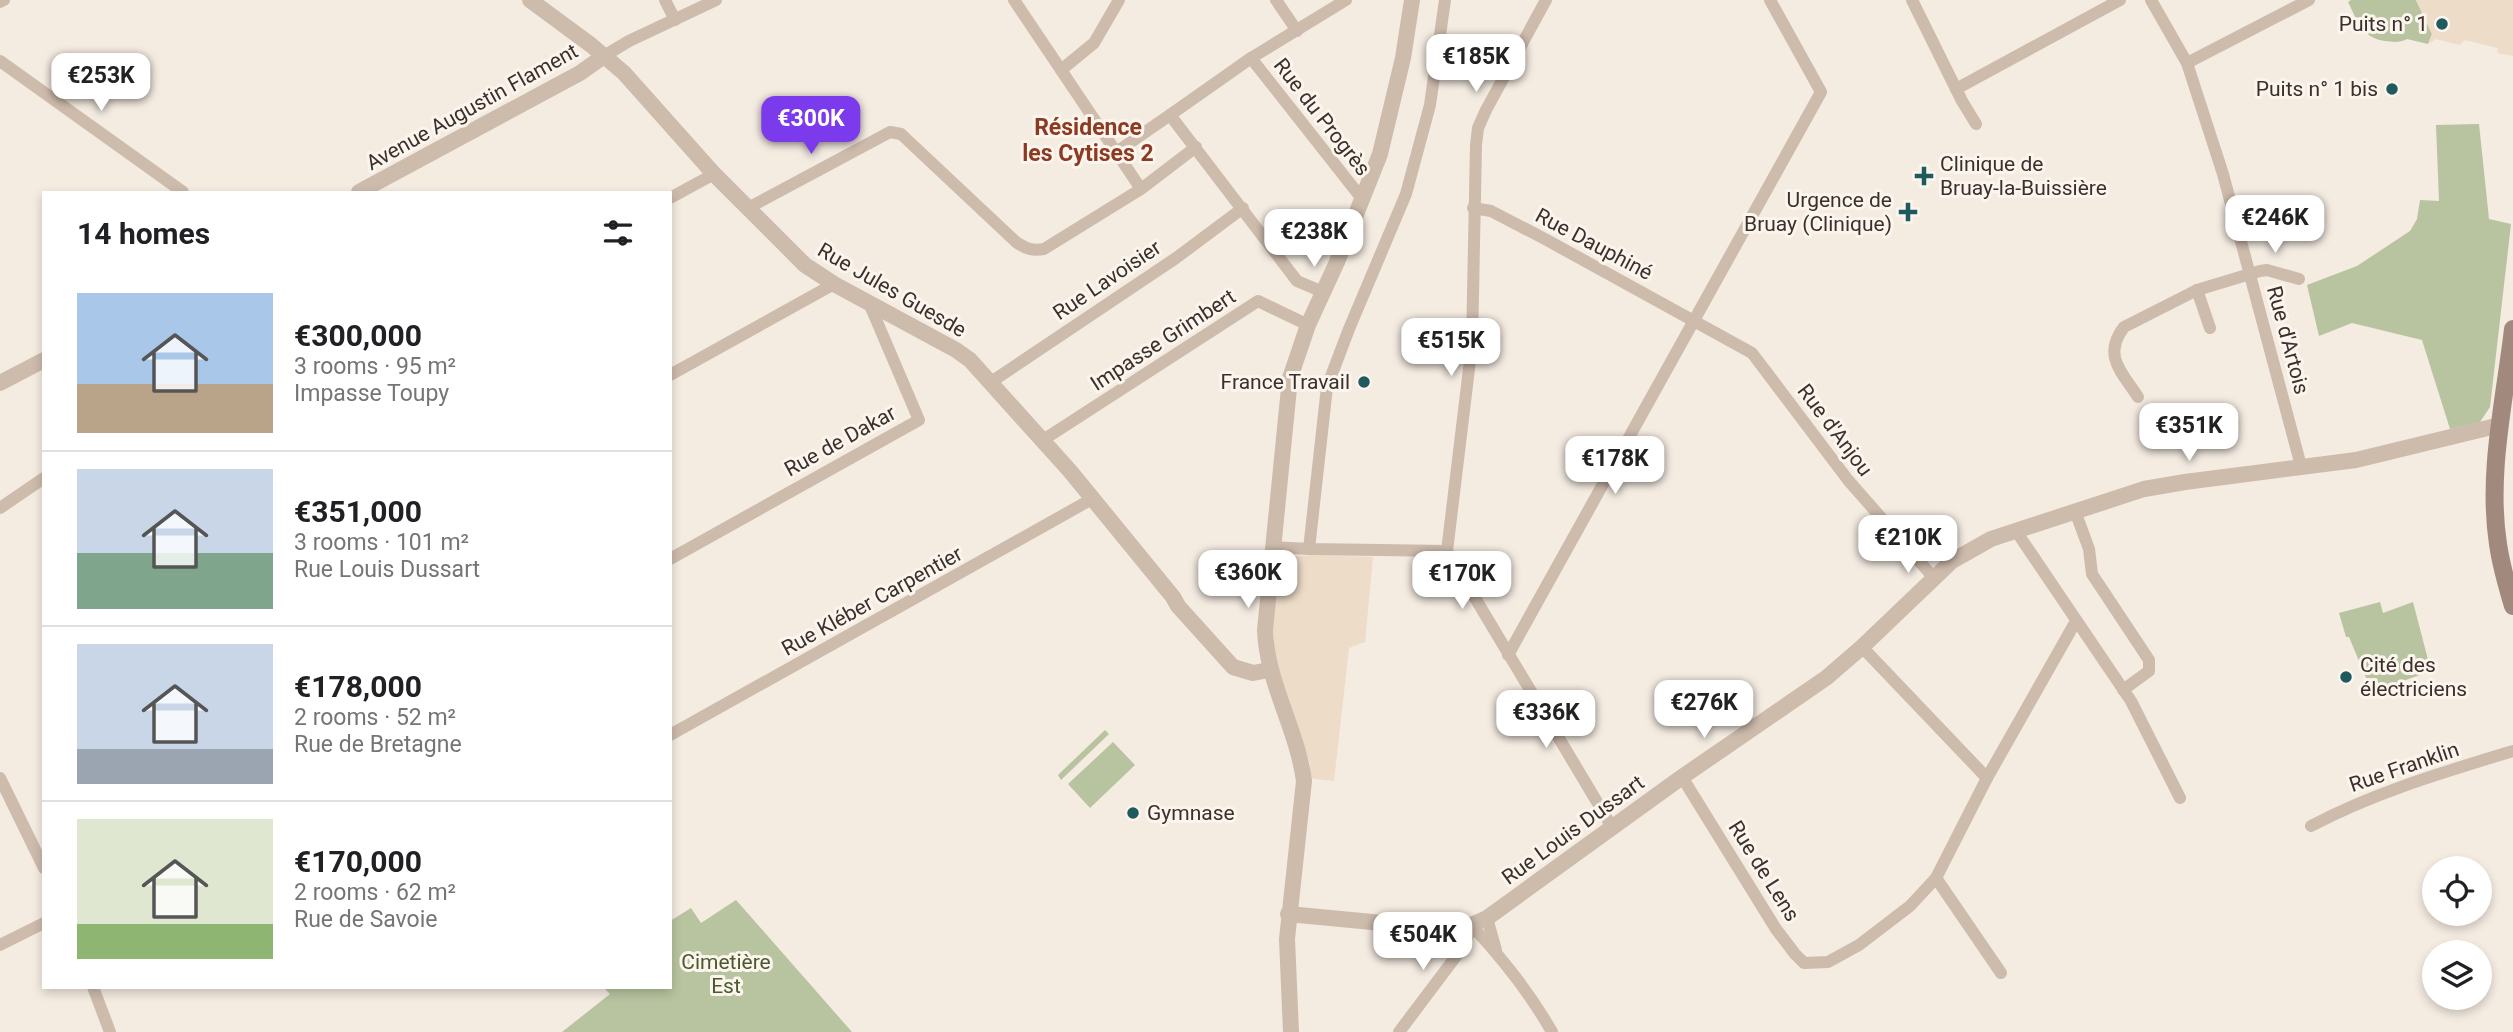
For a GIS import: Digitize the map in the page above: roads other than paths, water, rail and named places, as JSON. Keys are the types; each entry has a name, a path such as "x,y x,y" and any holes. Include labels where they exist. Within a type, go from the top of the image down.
{"main road":[{"path":"2513,329 2495,503 2498,544 2513,607"}],"street":[{"name":"Rue Jules Guesde","path":"530,0 624,73 714,174 798,259 834,284 956,350 991,382 1043,440 1178,606 1233,667 1253,673 1269,670"},
{"path":"665,0 675,20"},
{"path":"604,57 628,41 716,0"},
{"path":"1014,0 1140,189"},
{"path":"1061,70 1094,43 1119,0"},
{"path":"1276,0 1297,31"},
{"path":"1115,153 1251,58 1346,0"},
{"path":"1291,1032 1286,957 1304,780 1300,759 1269,670 1265,630 1290,378 1308,325 1363,200 1380,154 1395,95 1412,0"},
{"path":"1309,550 1327,387 1406,194 1430,105 1445,0"},
{"path":"1546,0 1478,128 1473,208 1472,344 1447,551 1612,827"},
{"path":"1508,655 1821,92 1770,0"},
{"path":"1912,0 1976,124"},
{"path":"1956,89 2120,0"},
{"name":"Rue d'Artois","path":"2151,0 2187,63 2223,174 2301,466"},
{"path":"2187,63 2309,0"},
{"name":"Avenue Augustin Flament","path":"361,191 580,73 604,57"},
{"name":"Rue du Progrès","path":"1251,58 1363,200"},
{"path":"0,61 182,191"},
{"path":"1170,115 1297,281 1323,292"},
{"path":"748,208 890,132 901,134 1016,242 1034,251 1044,249 1140,189 1196,147"},
{"path":"672,197 714,174"},
{"name":"Rue Lavoisier","path":"991,382 1175,258 1243,208"},
{"name":"Rue Dauphiné","path":"1473,208 1491,211 1694,321"},
{"path":"2138,397 2116,364 2113,353 2118,335 2124,327 2197,290 2250,274 2267,270 2299,279"},
{"path":"672,374 834,284"},
{"path":"2197,290 2210,328"},
{"name":"Impasse Grimbert","path":"1043,440 1258,301 1308,325"},
{"name":"Rue de Dakar","path":"672,557 919,420 869,303"},
{"name":"Rue d'Anjou","path":"1694,321 1759,359 1848,480 1934,578"},
{"path":"0,383 42,366"},
{"name":"Rue Louis Dussart","path":"1479,922 1826,678 1952,561 1971,549 1992,539 2111,499 2168,484 2356,460 2505,418"},
{"path":"0,508 42,479"},
{"name":"Rue Kléber Carpentier","path":"672,735 1092,499"},
{"path":"2075,511 2089,549 2092,574 2149,660 2150,666 2146,675 2123,690"},
{"path":"2016,531 2123,690 2180,797"},
{"path":"1272,547 1309,550 1447,551"},
{"path":"2001,973 1936,878 1987,778 2076,621"},
{"path":"1862,647 1987,778"},
{"name":"Rue Franklin","path":"2311,826 2340,810 2417,780 2513,751"},
{"name":"Rue de Lens","path":"1682,777 1776,929 1804,962 1828,962 1859,945 1910,906 1936,878"},
{"path":"0,778 42,864"},
{"path":"1289,914 1446,929 1479,922"},
{"path":"1479,922 1552,1032"},
{"path":"1399,1032 1479,922"},
{"path":"0,945 42,924"},
{"path":"94,989 110,1032"}],"place":[{"name":"Puits n° 1","path":"2442,24"},
{"name":"Puits n° 1 bis","path":"2392,89"},
{"name":"Clinique de Bruay-la-Buissière","path":"1924,176"},
{"name":"Urgence de Bruay (Clinique)","path":"1908,212"},
{"name":"France Travail","path":"1364,382"},
{"name":"Cité des électriciens","path":"2346,677"},
{"name":"Gymnase","path":"1133,813"}],"district":[{"name":"Résidence les Cytises 2","path":"1088,140"}],"park label":[{"name":"Cimetière Est","path":"726,974"}]}
